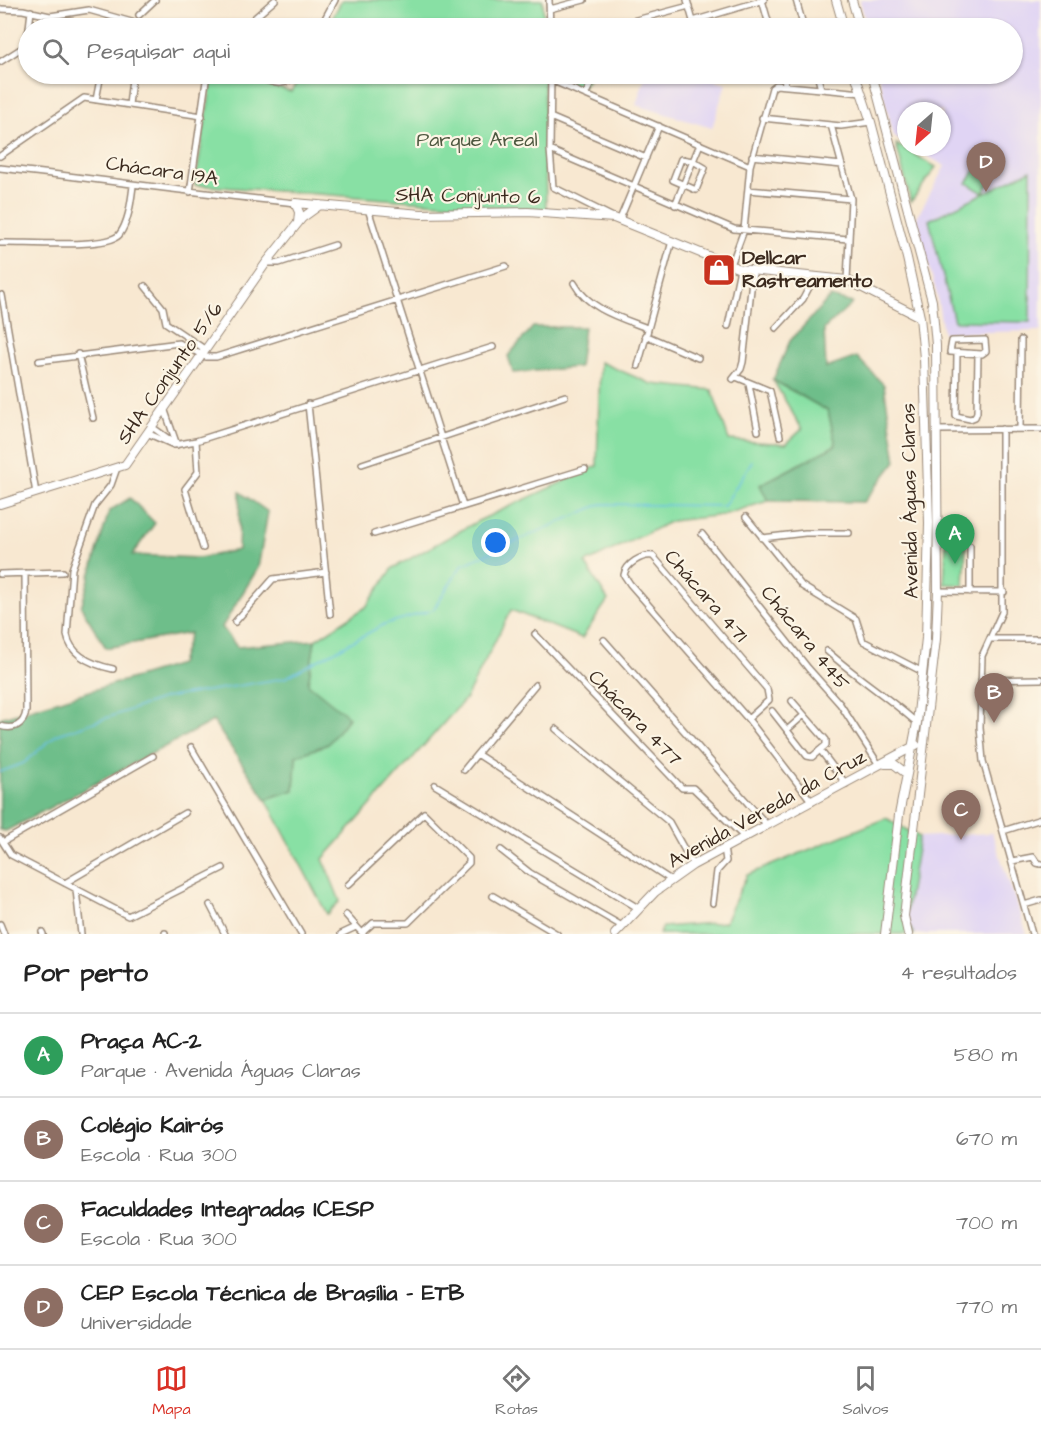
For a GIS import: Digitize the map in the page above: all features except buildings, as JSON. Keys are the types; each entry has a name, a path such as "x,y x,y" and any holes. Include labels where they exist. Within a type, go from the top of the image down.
{"main road":[{"path":"836,0 841,18"},
{"path":"852,0 857,18"},
{"name":"Avenida Águas Claras","path":"859,84 907,258 920,317 929,514 923,672 917,723 899,815 885,934"},
{"name":"Avenida Águas Claras","path":"875,84 922,256 932,301 936,345 938,591 936,639 904,916 908,934"},
{"path":"295,203 299,212 298,223"},
{"name":"Chácara 19A","path":"295,203 321,205"},
{"name":"SHA Conjunto 6","path":"321,205 421,214 528,212 617,218 740,269 847,280"},
{"name":"SHA Conjunto 5/6","path":"0,504 117,468 128,462 266,263 298,223 321,205"},
{"path":"907,258 914,255 922,256"},
{"path":"847,280 920,317"},
{"path":"909,312 918,308"},
{"path":"922,345 936,345"},
{"path":"926,638 936,639"},
{"path":"913,745 919,747 923,754"},
{"name":"Avenida Vereda da Cruz","path":"615,934 638,908 693,865 846,784 913,745"},
{"name":"Avenida Vereda da Cruz","path":"881,764 894,764 907,774"}],"street":[{"path":"139,15 155,0"},
{"path":"254,18 275,0"},
{"path":"325,18 335,0"},
{"path":"549,0 550,18"},
{"path":"550,9 584,0"},
{"path":"703,18 763,0 768,18"},
{"path":"796,0 801,18"},
{"path":"639,18 688,3 692,18"},
{"path":"0,9 32,11 50,16 89,10 117,18"},
{"path":"31,18 32,11"},
{"path":"0,62 18,50"},
{"path":"96,100 99,84"},
{"path":"129,105 131,84"},
{"path":"189,192 206,84"},
{"path":"551,84 550,150 555,189 617,218 659,126"},
{"path":"564,84 750,166"},
{"path":"585,95 591,84"},
{"path":"820,84 821,89"},
{"path":"730,265 744,230 750,166 772,88 776,85 862,93"},
{"path":"0,156 84,98 202,116"},
{"path":"550,117 646,158"},
{"path":"762,118 831,125 871,122"},
{"path":"831,125 851,199 847,280"},
{"path":"675,205 700,144"},
{"path":"550,150 734,230 848,239"},
{"path":"752,156 842,165"},
{"path":"681,159 693,161 704,167 696,190 684,186 674,182 681,159"},
{"name":"Chácara 19A","path":"0,168 98,179 133,186 295,203"},
{"path":"0,243 59,245 110,241 120,233 124,224 133,186"},
{"path":"748,190 851,199"},
{"path":"368,209 463,506"},
{"path":"638,366 672,241"},
{"path":"266,263 279,263 335,245"},
{"path":"145,286 163,308 166,323 209,358 227,355 396,299 506,266"},
{"path":"728,326 740,269"},
{"path":"753,271 744,355 741,369 734,378 770,391 780,436"},
{"path":"776,328 803,299 815,276"},
{"path":"574,283 583,296 597,306 698,358"},
{"path":"2,295 36,493"},
{"path":"985,340 986,352 978,354 950,352 952,341 985,340"},
{"path":"1020,429 1021,340"},
{"path":"39,361 78,354 179,343 203,352"},
{"path":"149,430 177,445 196,441 493,346"},
{"path":"78,354 93,418"},
{"path":"957,354 956,416 967,419 975,417 977,411 978,354"},
{"path":"749,384 758,431"},
{"path":"362,464 565,396"},
{"path":"308,404 330,614"},
{"path":"164,408 177,445"},
{"path":"967,419 968,429"},
{"path":"1002,429 1004,592 1002,612 982,656 983,761 1032,934"},
{"path":"936,430 1041,429"},
{"path":"196,441 198,469 185,489 203,548"},
{"path":"113,669 94,664 80,656 69,643 67,635 72,569 95,505 111,485 117,468"},
{"path":"374,534 585,469"},
{"path":"746,517 807,591 856,619 867,644 923,672"},
{"path":"762,538 805,533 849,533"},
{"name":"Chácara 445","path":"702,534 808,668 840,704 881,764"},
{"path":"970,546 970,592"},
{"name":"Chácara 471","path":"748,719 769,699 767,689 653,556 642,557 628,567 624,575 630,584 748,719 812,802"},
{"path":"0,574 63,572"},
{"path":"235,622 273,579 326,572"},
{"path":"0,726 7,728 21,724 25,717 27,703 25,573"},
{"path":"938,591 1004,592"},
{"name":"Chácara 477","path":"535,634 682,789 693,789 744,837"},
{"path":"991,639 1041,639"},
{"path":"604,640 767,825"},
{"path":"827,651 844,666 884,693 917,723"},
{"path":"981,680 1041,679"},
{"path":"464,770 535,685"},
{"path":"772,711 807,756 812,757 826,745 826,740 792,701"},
{"path":"787,730 804,715"},
{"path":"556,729 669,822 693,865"},
{"path":"191,747 302,934"},
{"path":"820,750 846,784"},
{"path":"477,754 671,880"},
{"path":"153,756 1,840 11,855 131,916 223,867"},
{"path":"435,785 638,908"},
{"path":"65,883 185,813"},
{"path":"346,915 362,933 373,922 408,924 469,863 469,858 427,814 421,814 348,885"},
{"path":"1003,831 1041,819"},
{"path":"713,903 716,876 726,861 724,848"},
{"path":"501,850 530,873 622,926"},
{"path":"1012,861 1041,854"},
{"path":"1033,857 1041,864"},
{"path":"76,890 81,934"},
{"path":"493,896 557,934"},
{"path":"1024,905 1041,900"},
{"path":"210,905 225,934"},
{"path":"0,924 4,934"},
{"path":"341,934 356,927"}],"shaded area":[{"path":"860,0 1041,0 1041,331 943,333 937,295 916,219 945,166 927,156 951,156 951,102 897,102 897,139 894,137 881,84 1023,84 1023,18 864,18"},
{"path":"643,84 726,84 712,128 636,105"},
{"path":"992,833 1027,934 914,934 905,920 919,837"}],"green space":[{"path":"342,0 543,0 544,18 332,18"},
{"name":"Parque Areal","path":"211,84 265,84 291,92 296,84 544,84 546,211 195,185"},
{"path":"568,84 584,84 581,89"},
{"path":"899,156 917,156 936,167 911,202"},
{"path":"981,161 997,172 983,193 967,183"},
{"path":"1031,170 1030,322 954,321 929,220"},
{"path":"830,297 853,303 824,329 826,368 857,357 884,385 896,461 864,502 768,501 760,485 836,445 828,411 773,380 790,341"},
{"path":"533,327 584,327 579,367 513,373 508,356"},
{"path":"600,362 652,384 712,390 729,440 786,444 802,429 773,380 828,411 836,445 761,484 768,501 723,515 672,521 585,563 608,600 582,638 511,610 466,698 323,859 340,901 327,914 266,799 294,790 296,756 328,744 308,684 315,640 366,607 393,568 478,521 597,466"},
{"path":"240,492 268,512 258,568 222,627 237,647 315,640 308,684 349,717 328,744 296,756 294,790 266,799 213,721 6,831 0,830 0,718 180,664 190,633 106,648 81,607 109,511 130,498 155,523 132,555 199,558 238,550"},
{"path":"946,543 966,543 964,585 944,584"},
{"path":"886,818 919,837 905,920 914,934 659,934 663,927 725,922 747,875"}],"waterway":[{"path":"0,772 24,763 56,735 165,698 285,678 385,624 433,610 462,565 601,504 724,506 752,461"}],"place":[{"name":"CEP Escola Técnica de Brasília - ETB","path":"986,192"},
{"name":"Dellcar Rastreamento","path":"719,270"},
{"name":"Praça AC-2","path":"955,564"},
{"name":"Colégio Kairós","path":"994,723"},
{"name":"Faculdades Integradas ICESP","path":"961,840"}]}
